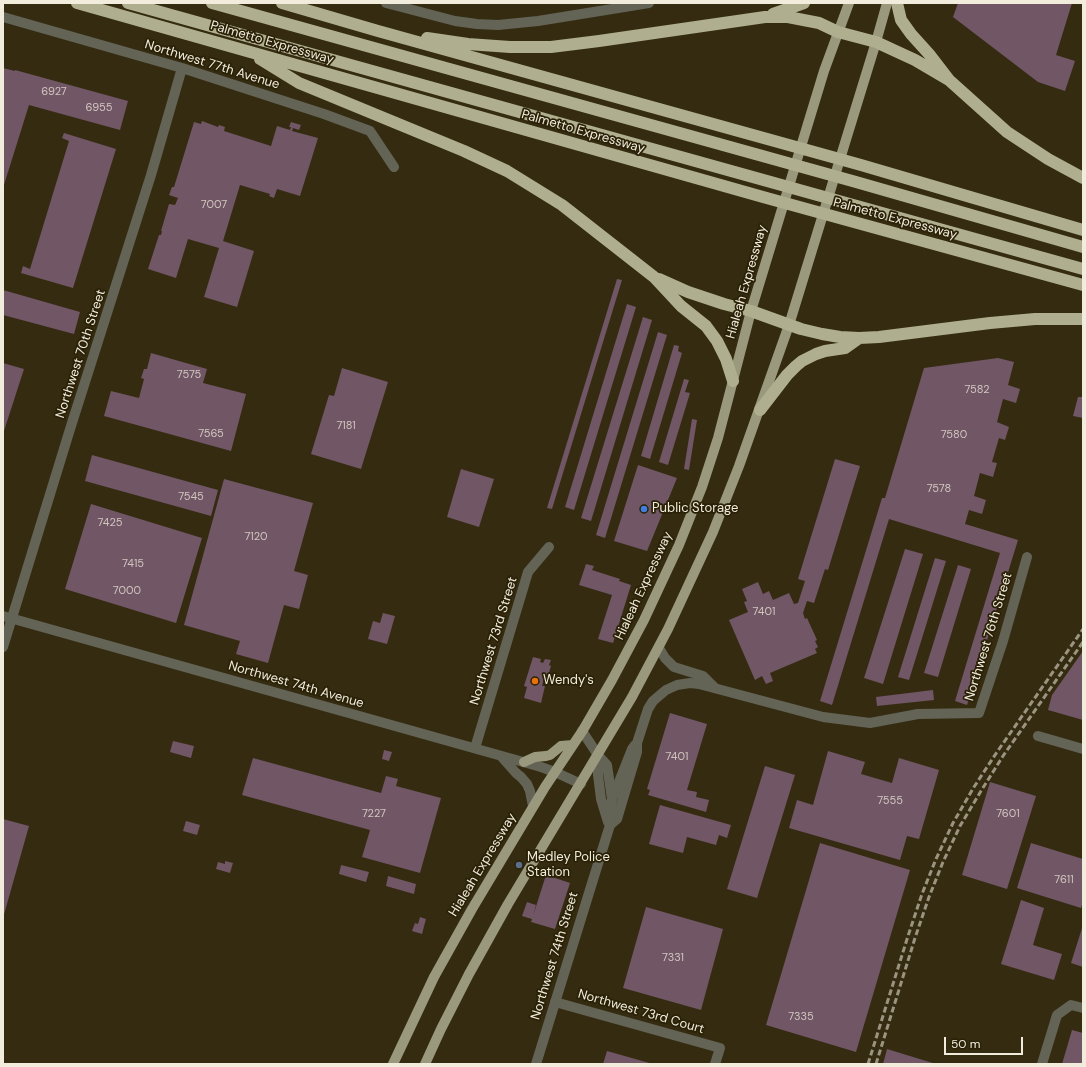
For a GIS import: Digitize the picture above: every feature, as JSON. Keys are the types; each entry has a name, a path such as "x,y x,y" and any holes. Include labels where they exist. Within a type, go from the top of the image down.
{"highway":[{"name":"Palmetto Expressway","path":"77,3 845,220 1083,285"},
{"path":"128,3 1083,269"},
{"path":"212,3 774,159 1083,247"},
{"path":"282,3 861,165 1083,230"},
{"path":"765,17 804,3"},
{"path":"898,3 901,20 950,80 1007,132 1048,159 1083,178"},
{"path":"378,31 468,44 510,47 551,47 599,42 765,17 788,17 819,23 838,32 876,42 915,60 950,80"},
{"path":"247,51 299,83 430,136 507,171 562,205 654,277 681,306 706,326 717,340 726,359 733,381"},
{"path":"654,277 688,292 751,311 808,331 859,338 1035,319 1083,319"},
{"path":"760,410 787,375 802,361 825,351 845,348 859,338"}],"main road":[{"path":"425,1064 469,974 512,897 581,784 659,648 713,532 740,466 789,325 887,3"},
{"path":"838,32 848,5"},
{"name":"Hialeah Expressway","path":"393,1064 449,948 533,806 582,731 632,643 679,545 702,487 723,420 751,311 822,79 838,32"},
{"path":"524,762 535,757 550,755 561,746 573,745"}],"street":[{"path":"386,3 455,21 477,24 505,25 538,22 648,3"},
{"name":"Northwest 77th Avenue","path":"3,17 182,68 324,114 370,131 394,166"},
{"name":"Northwest 70th Street","path":"3,647 7,618 71,426 151,176 182,68"},
{"name":"Northwest 73rd Street","path":"475,748 528,572 549,547"},
{"name":"Northwest 76th Street","path":"715,688 807,713 840,720 870,723 918,714 978,713 1003,641 1027,557"},
{"name":"Northwest 74th Avenue","path":"7,618 524,762 555,772 581,784"},
{"path":"659,648 665,658 674,667 703,676 715,688"},
{"name":"Northwest 74th Street","path":"536,1064 608,820 617,819 637,752 637,743 651,704 666,690 677,685 690,683 715,688"},
{"path":"582,731 598,755 607,765 612,801 608,820"},
{"path":"1038,736 1083,749"},
{"name":"Northwest 74th Street","path":"612,801 632,749 637,743"},
{"path":"598,755 598,775 601,799 608,820"},
{"path":"502,756 527,784 533,806"},
{"name":"Northwest 73rd Court","path":"555,1002 720,1048 715,1064"},
{"path":"1042,1064 1057,1015 1071,1005 1083,1008"}],"building":[{"path":"958,3 1072,3 1056,55 1075,61 1065,91 1038,82 953,17"},
{"path":"3,68 128,101 120,130 29,105 3,188"},
{"path":"202,121 218,127 219,125 225,127 224,131 271,146 277,126 290,130 291,127 289,127 291,122 301,125 299,130 293,128 292,131 318,138 300,196 277,189 274,198 269,196 270,194 240,185 223,241 254,251 237,307 204,297 219,248 188,239 176,278 148,269 159,235 161,235 169,204 175,205 178,198 169,195 172,187 174,187 194,122 201,124"},
{"path":"64,133 116,149 73,288 21,273 23,266 30,269 69,141 62,138"},
{"path":"617,279 622,280 552,509 547,508"},
{"path":"3,290 80,312 74,334 3,315"},
{"path":"627,304 636,307 574,510 565,507"},
{"path":"643,317 652,320 591,521 581,518"},
{"path":"658,332 667,335 605,538 596,535"},
{"path":"674,345 679,346 678,351 682,353 650,459 641,456"},
{"path":"151,353 207,369 203,383 246,394 231,451 104,416 111,391 139,398 144,379 141,378 144,369 147,369"},
{"path":"998,358 1014,362 1008,385 1020,389 1016,403 1003,399 997,422 1009,427 1005,440 999,438 992,462 997,463 993,477 980,473 974,496 986,500 982,514 969,510 965,524 1018,540 967,705 955,701 1000,553 889,519 832,705 820,701 882,498 885,498 924,368"},
{"path":"3,363 24,369 3,434"},
{"path":"342,368 388,382 361,469 311,454 329,395 334,396"},
{"path":"684,379 689,380 685,392 690,393 668,465 659,462"},
{"path":"1078,397 1083,397 1083,418 1073,416"},
{"path":"692,419 697,420 689,470 684,469"},
{"path":"92,455 218,490 211,516 85,481"},
{"path":"835,459 860,466 828,570 825,569 814,603 807,601 803,613 805,619 807,618 817,640 815,641 818,647 815,649 817,653 770,673 773,681 766,684 762,676 755,680 729,620 748,612 744,602 747,601 742,589 758,582 763,594 769,591 773,600 789,593 794,604 798,603 805,581 798,579"},
{"name":"Public Storage","path":"638,465 677,478 647,551 614,541"},
{"path":"461,469 494,479 479,527 447,517"},
{"path":"224,479 313,503 294,571 308,575 299,609 284,605 268,663 236,654 240,641 184,625"},
{"path":"91,504 202,538 176,623 65,589"},
{"path":"905,549 923,554 883,684 864,678"},
{"path":"935,558 946,561 909,680 898,677"},
{"path":"586,564 594,566 592,570 620,579 619,581 631,585 613,643 598,639 612,595 579,585"},
{"path":"958,565 971,569 938,677 924,673"},
{"path":"383,613 395,616 387,644 368,639 373,621 380,623"},
{"path":"1083,651 1083,720 1048,710 1052,695"},
{"name":"Wendy's","path":"533,657 541,659 540,662 543,663 545,659 551,660 548,676 545,675 542,686 545,686 541,703 524,698 527,687 524,686"},
{"path":"933,690 934,700 877,706 876,697"},
{"path":"670,713 707,724 687,790 697,792 696,797 709,800 706,812 648,795 650,790 647,789"},
{"path":"173,741 194,746 191,758 170,752"},
{"path":"384,750 392,752 389,761 382,759"},
{"path":"828,751 865,762 861,774 892,783 899,758 939,770 919,839 907,836 900,860 789,828 797,800 813,805"},
{"path":"253,758 381,793 386,776 398,779 396,786 441,798 420,873 362,857 370,830 242,795"},
{"path":"765,766 795,775 757,898 727,889"},
{"path":"990,782 1036,796 1007,889 962,875"},
{"path":"660,805 731,825 727,838 719,835 716,845 687,837 683,853 649,844"},
{"path":"3,819 29,826 3,918"},
{"path":"186,821 200,825 197,835 183,831"},
{"path":"820,843 910,870 856,1052 766,1025"},
{"path":"1031,843 1083,859 1083,902 1081,908 1017,888"},
{"path":"225,861 233,863 230,873 216,869 218,862 225,864"},
{"path":"341,865 369,872 366,882 339,874"},
{"path":"546,875 570,883 555,929 531,922 532,919 522,916 527,902 536,905 533,916"},
{"path":"388,876 416,884 414,894 386,886"},
{"path":"1021,900 1044,908 1033,945 1062,954 1054,980 1001,964"},
{"path":"646,907 723,929 701,1010 623,988"},
{"path":"420,917 426,919 422,934 412,931 415,923 418,924"},
{"path":"1083,925 1083,967 1071,963"},
{"path":"1072,1030 1083,1033 1083,1064 1062,1064"},
{"path":"887,1049 936,1064 883,1064"},
{"path":"607,1051 653,1064 603,1064"}],"railway":[{"path":"868,1064 922,894 953,823 997,752 1083,629"},
{"path":"876,1064 929,897 960,826 1003,756 1083,642"}],"place":[{"name":"Public Storage","path":"644,509"},
{"name":"Wendy's","path":"535,681"},
{"name":"Medley Police Station","path":"519,865"}]}
